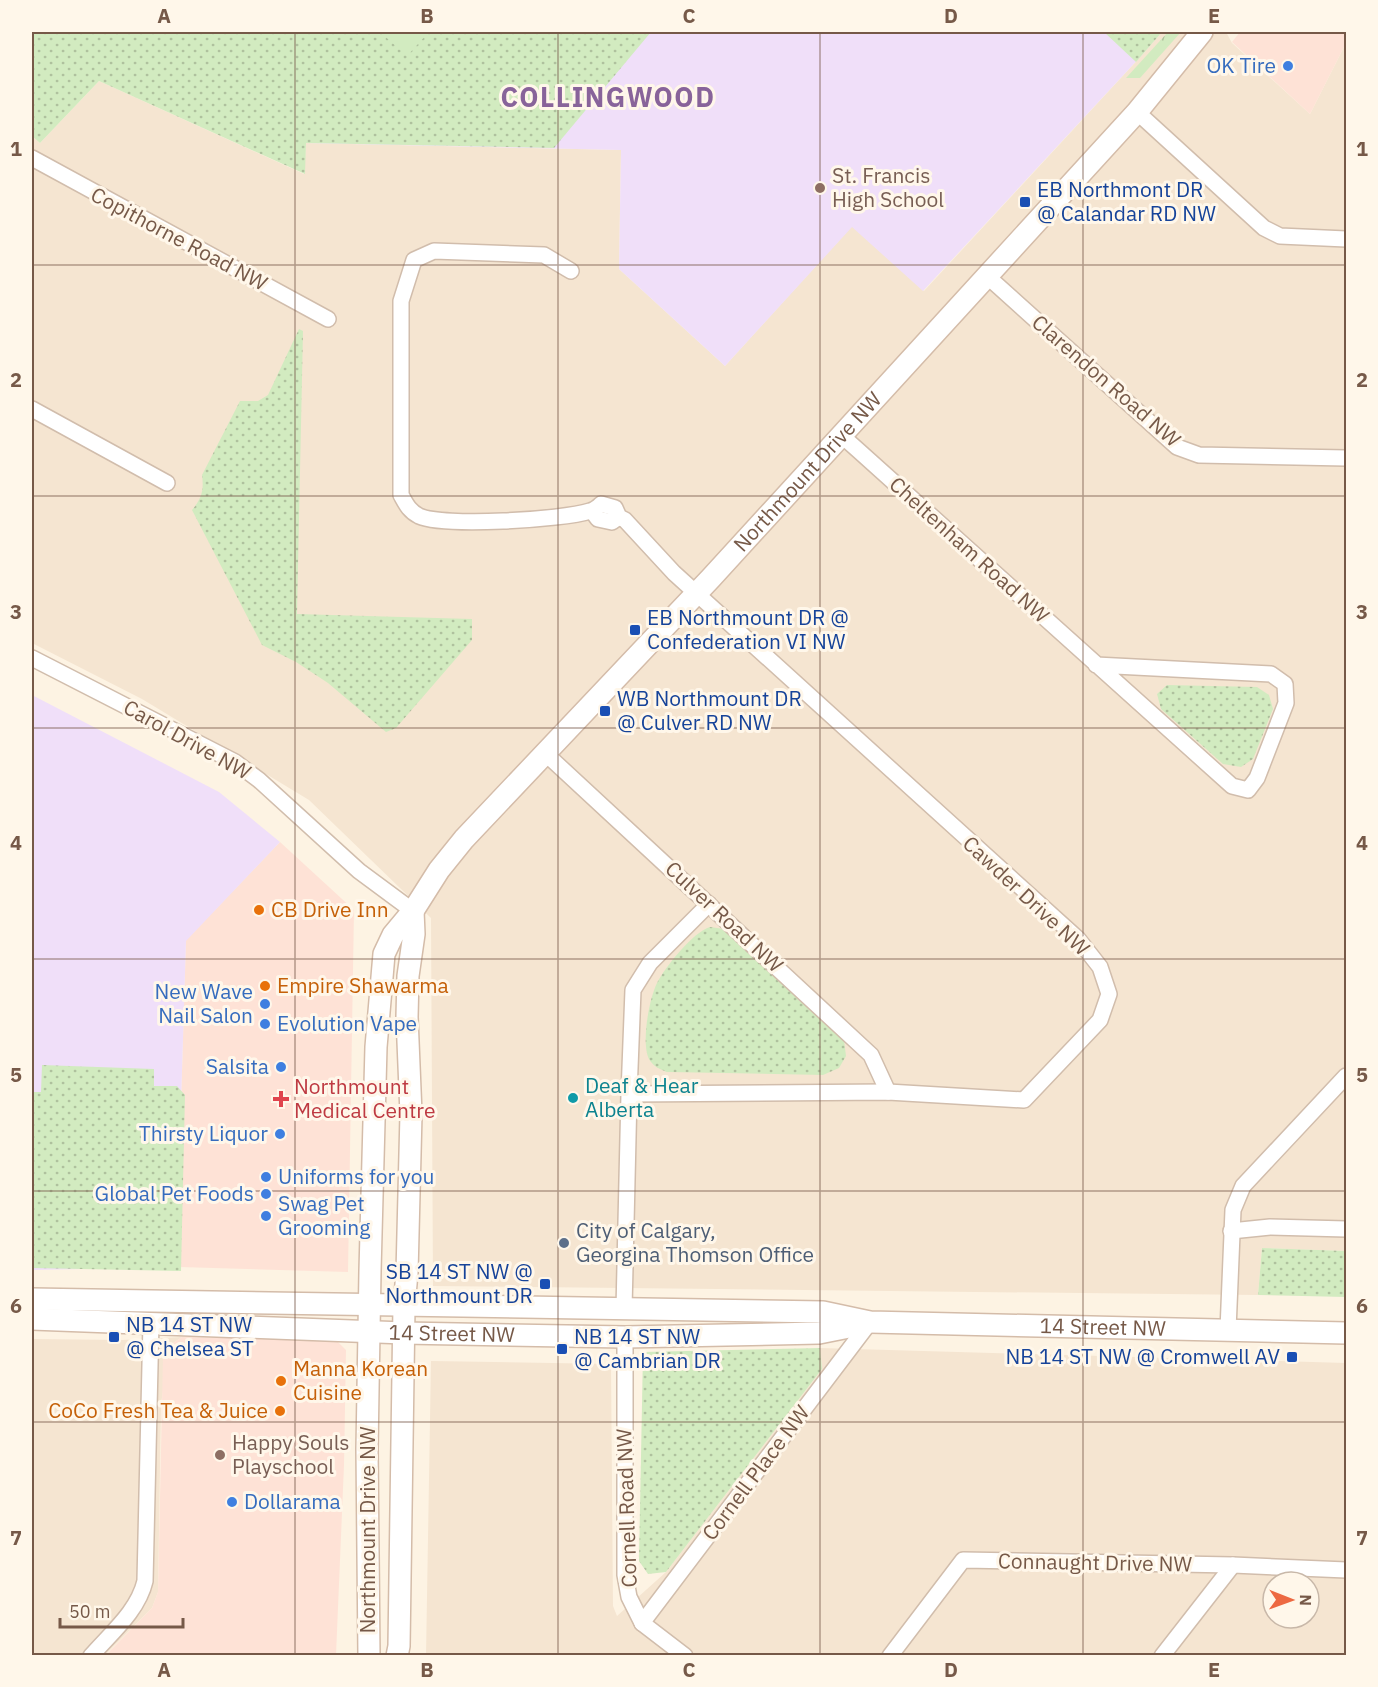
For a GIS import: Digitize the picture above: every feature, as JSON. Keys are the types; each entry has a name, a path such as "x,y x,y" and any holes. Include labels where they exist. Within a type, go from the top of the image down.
{"street":[{"name":"Northmount Drive NW","path":"369,1656 367,1449 376,1047 384,954 393,935 413,911 439,870 464,839 697,593 1137,112 1202,32"},
{"path":"1137,112 1264,228 1280,236 1347,239"},
{"name":"Copithorne Road NW","path":"32,158 328,319"},
{"name":"Cawder Drive NW","path":"571,271 544,255 434,251 414,260 401,301 401,495 407,507 419,516 442,521 554,518 592,511 601,504 615,508 619,517 625,520 674,573 1078,939 1100,967 1109,994 1100,1020 1024,1100 888,1092 629,1094"},
{"name":"Clarendon Road NW","path":"987,276 1177,447 1199,455 1347,458"},
{"path":"32,409 167,483"},
{"name":"Cheltenham Road NW","path":"841,435 1096,665 1232,786 1248,790 1257,778 1286,703 1286,684 1271,674 1096,665"},
{"name":"Carol Drive NW","path":"32,658 235,762 259,780 360,872 413,911"},
{"name":"Culver Road NW","path":"545,753 871,1055 888,1092"},
{"path":"624,1309 633,990 650,963 709,904"},
{"name":"Northmount Drive NW","path":"397,1656 404,1306 411,1114 407,1017 408,976 414,934 413,911"},
{"path":"1228,1330 1233,1210 1243,1186 1347,1076"},
{"path":"1231,1231 1270,1227 1347,1229"},
{"name":"14 Street NW","path":"32,1299 823,1312 870,1322 1343,1332"},
{"name":"14 Street NW","path":"32,1319 369,1332 625,1337 819,1334 870,1322"},
{"name":"Cornell Place NW","path":"642,1623 870,1322"},
{"path":"91,1656 134,1606 142,1594 145,1581 151,1323"},
{"name":"Cornell Road NW","path":"625,1337 625,1575 629,1597 642,1623 685,1656"},
{"name":"Connaught Drive NW","path":"890,1656 963,1560 1233,1565 1347,1570"},
{"path":"1162,1656 1233,1565"}],"shaded area":[{"name":"St. Francis High School","path":"120,32 1161,32 923,291 852,227 725,366 619,269 621,150 306,143"},
{"path":"1162,32 1226,32 1232,43 1310,114 1346,43 1346,1251 1262,1248 1258,1295 433,1286 431,918 309,800 142,699 32,643 32,136 40,143 99,81 304,174 306,143 621,150 619,269 725,366 852,226 924,291"},
{"path":"1240,32 1346,32 1346,43 1310,114 1232,42"},
{"path":"32,695 219,792 280,842 186,941 177,1234 179,1267 32,1270"},
{"path":"280,842 354,910 348,1272 179,1267 177,1234 186,940"},
{"path":"182,1337 170,1345 161,1404 158,1592 152,1608 105,1655 32,1656 32,1339 122,1340"},
{"path":"182,1337 336,1340 346,1350 336,1655 105,1656 152,1608 158,1592 163,1356 167,1344 170,1345"},
{"path":"820,1348 1346,1363 1346,1655 426,1656 431,1361 611,1364 613,1606 617,1616 666,1572 822,1369"}],"green space":[{"path":"32,32 651,32 554,148 306,143 305,174 99,81 40,143 32,136"},
{"path":"380,32 429,32 407,56"},
{"path":"1104,32 1162,32 1136,62"},
{"path":"1168,32 1181,32 1140,78 1126,78"},
{"path":"299,329 303,331 297,614 472,619 472,640 396,728 386,732 328,683 296,662 262,645 192,510 202,494 202,475 240,401 258,401 268,395"},
{"path":"1167,685 1257,687 1269,695 1273,709 1253,759 1241,767 1223,764 1161,709 1157,694"},
{"path":"710,927 724,929 734,937 844,1040 846,1056 839,1068 823,1075 668,1072 653,1064 647,1052 646,1032 654,990 666,968 680,951 703,930"},
{"path":"42,1065 154,1069 154,1086 177,1086 185,1095 181,1271 32,1268 32,1092 41,1092"},
{"path":"1262,1248 1346,1251 1346,1297 1258,1295"},
{"path":"820,1348 822,1369 666,1572 648,1574 639,1561 643,1352"}],"place":[{"name":"OK Tire","path":"1288,66"},
{"name":"St. Francis High School","path":"820,188"},
{"name":"EB Northmont DR @ Calandar RD NW","path":"1025,202"},
{"name":"EB Northmount DR @ Confederation VI NW","path":"635,630"},
{"name":"WB Northmount DR @ Culver RD NW","path":"605,711"},
{"name":"CB Drive Inn","path":"259,910"},
{"name":"Empire Shawarma","path":"265,986"},
{"name":"New Wave Nail Salon","path":"265,1004"},
{"name":"Evolution Vape","path":"265,1024"},
{"name":"Salsita","path":"281,1067"},
{"name":"Deaf & Hear Alberta","path":"573,1098"},
{"name":"Northmount Medical Centre","path":"281,1099"},
{"name":"Thirsty Liquor","path":"280,1134"},
{"name":"Uniforms for you","path":"266,1177"},
{"name":"Global Pet Foods","path":"266,1194"},
{"name":"Swag Pet Grooming","path":"266,1216"},
{"name":"City of Calgary, Georgina Thomson Office","path":"564,1243"},
{"name":"SB 14 ST NW @ Northmount DR","path":"545,1284"},
{"name":"NB 14 ST NW @ Chelsea ST","path":"114,1337"},
{"name":"NB 14 ST NW @ Cambrian DR","path":"562,1349"},
{"name":"NB 14 ST NW @ Cromwell AV","path":"1292,1357"},
{"name":"Manna Korean Cuisine","path":"281,1381"},
{"name":"CoCo Fresh Tea & Juice","path":"280,1411"},
{"name":"Happy Souls Playschool","path":"220,1455"},
{"name":"Dollarama","path":"232,1502"}],"district":[{"name":"COLLINGWOOD","path":"608,98"}]}
